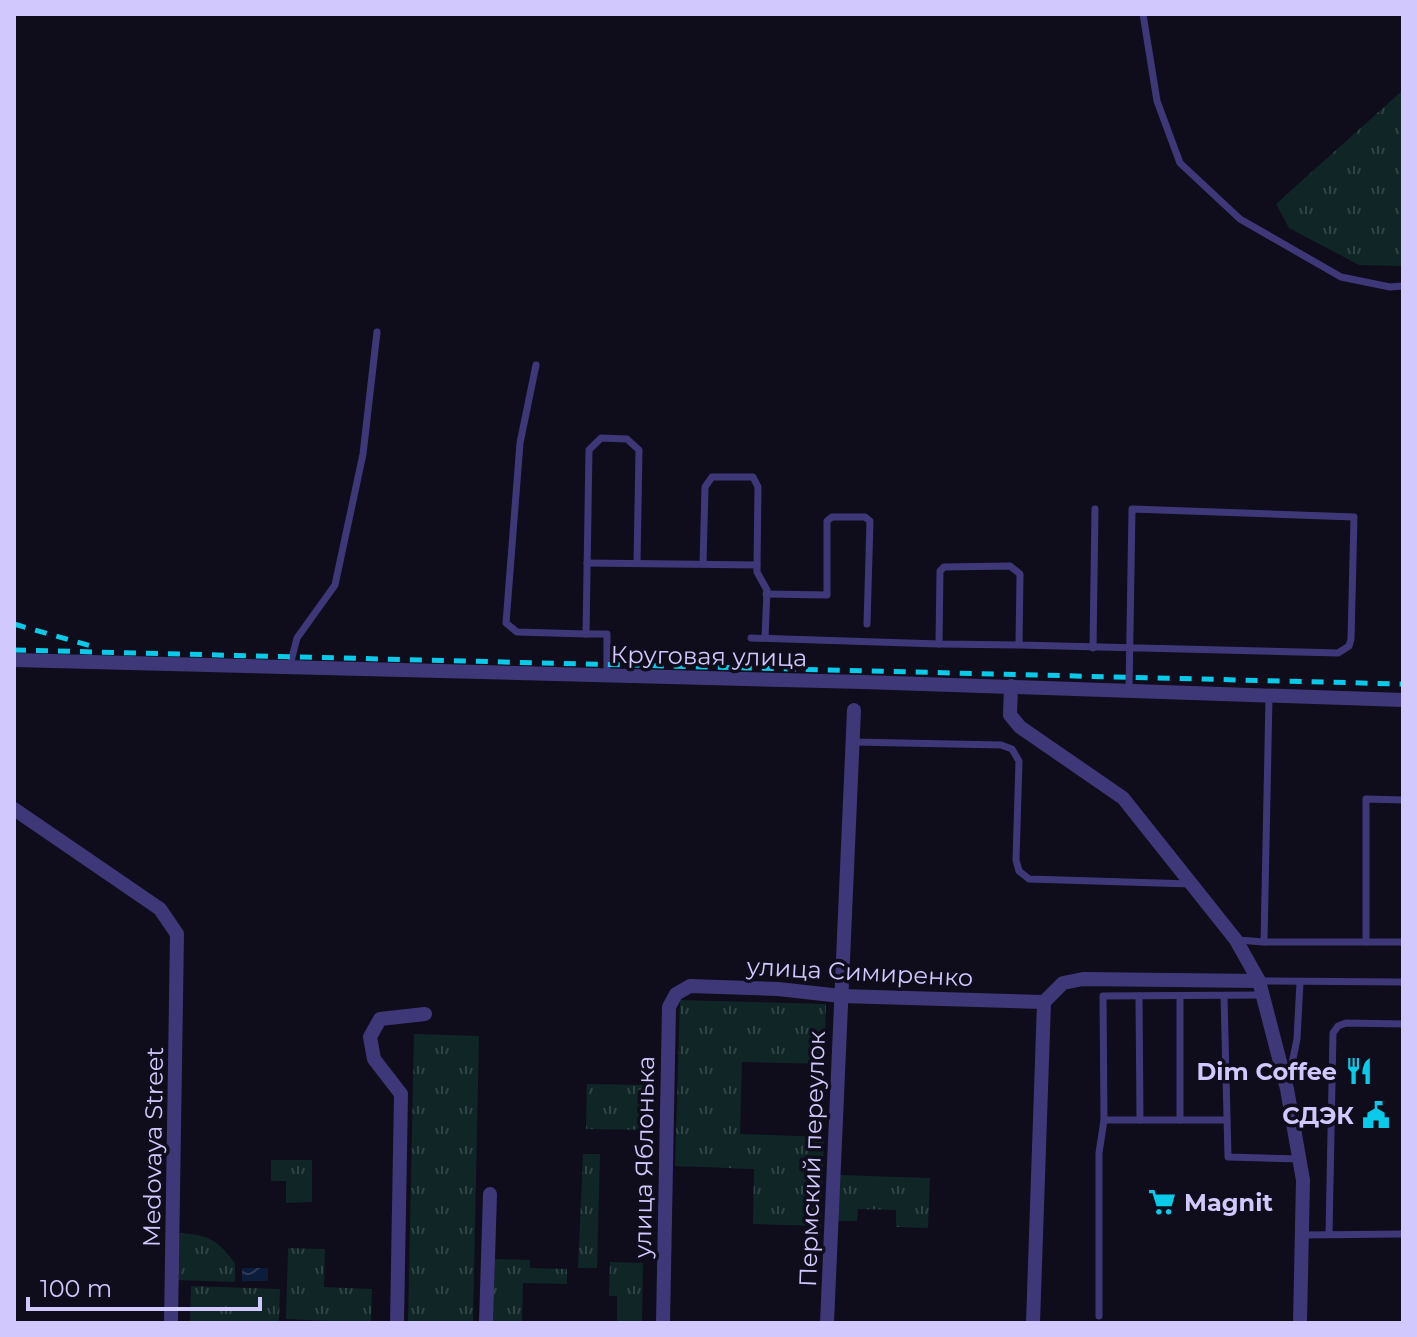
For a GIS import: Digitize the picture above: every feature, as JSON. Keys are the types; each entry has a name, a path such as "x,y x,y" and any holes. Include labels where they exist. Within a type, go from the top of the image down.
{"street":[{"name":"Круговая улица","path":"14,660 1011,686 1403,700"},
{"path":"1011,686 1010,715 1020,727 1123,798 1236,940 1261,988 1287,1089 1303,1180 1300,1323"},
{"name":"Пермский переулок","path":"827,1323 854,710"},
{"name":"Medovaya Street","path":"14,809 160,909 177,934 171,1323"},
{"path":"1033,1323 1044,1002 1063,983 1083,979 1261,988"},
{"name":"улица Симиренко","path":"676,994 690,986 778,989 841,996 1044,1002"},
{"name":"улица Яблонька","path":"663,1323 669,1007 676,994"},
{"path":"397,1323 401,1094 374,1059 370,1037 380,1019 425,1014"},
{"path":"486,1323 490,1194"}],"lane":[{"path":"1143,14 1157,101 1180,163 1240,219 1341,277 1390,287 1403,286"},
{"path":"289,669 297,638 335,585 363,454 377,332"},
{"path":"536,365 520,443 506,623 517,632 607,634 607,676"},
{"path":"586,634 589,450 601,438 627,439 639,450 637,563"},
{"path":"703,564 705,487 712,477 753,477 758,487 757,565 766,594 765,638"},
{"path":"1093,648 1095,509"},
{"path":"751,638 1130,649 1338,653 1351,639 1354,517 1132,509 1130,649 1129,691"},
{"path":"766,594 827,595 827,521 832,517 865,517 870,521 867,624"},
{"path":"587,563 757,565"},
{"path":"939,644 940,571 950,565 965,565 1010,566 1020,574 1019,645"},
{"path":"1264,942 1269,695"},
{"path":"853,742 1001,745 1012,749 1019,761 1016,860 1019,871 1029,879 1193,884"},
{"path":"1366,942 1366,799 1403,800"},
{"path":"1236,940 1403,942"},
{"path":"1287,1089 1297,1039 1300,982"},
{"path":"1099,1316 1099,1153 1104,1120 1103,996 1224,996 1300,982 1403,982"},
{"path":"1139,996 1140,1120"},
{"path":"1180,996 1180,1120"},
{"path":"1224,996 1228,1157 1300,1159"},
{"path":"1329,1233 1333,1033 1338,1026 1346,1023 1403,1024"},
{"path":"1104,1120 1227,1120"},
{"path":"1303,1235 1403,1234"}],"green space":[{"path":"1403,90 1403,266 1359,265 1289,228 1276,204"},
{"path":"680,1000 826,1004 824,1064 742,1062 740,1134 824,1137 821,1226 753,1224 754,1169 675,1166"},
{"path":"414,1034 479,1036 473,1323 408,1323"},
{"path":"587,1084 650,1085 649,1130 586,1129"},
{"path":"583,1154 600,1154 597,1268 578,1268"},
{"path":"271,1160 312,1160 312,1202 286,1203 286,1181 271,1181"},
{"path":"839,1175 930,1178 928,1228 896,1227 896,1210 858,1209 857,1221 837,1221"},
{"path":"178,1233 204,1237 222,1248 235,1263 235,1282 176,1280"},
{"path":"288,1248 325,1249 324,1287 372,1289 371,1323 286,1319"},
{"path":"495,1259 530,1260 530,1268 567,1269 567,1284 523,1283 522,1323 493,1323"},
{"path":"610,1262 643,1263 642,1323 617,1323 617,1296 609,1296"},
{"path":"191,1286 280,1289 279,1323 190,1323"}],"water":[{"path":"242,1268 268,1268 268,1281 242,1281"}],"railway":[{"path":"14,624 91,646"},
{"path":"14,650 1403,684"}],"place":[{"name":"Dim Coffee","path":"1359,1071"},
{"name":"СДЭК","path":"1376,1115"},
{"name":"Magnit","path":"1162,1202"}]}
